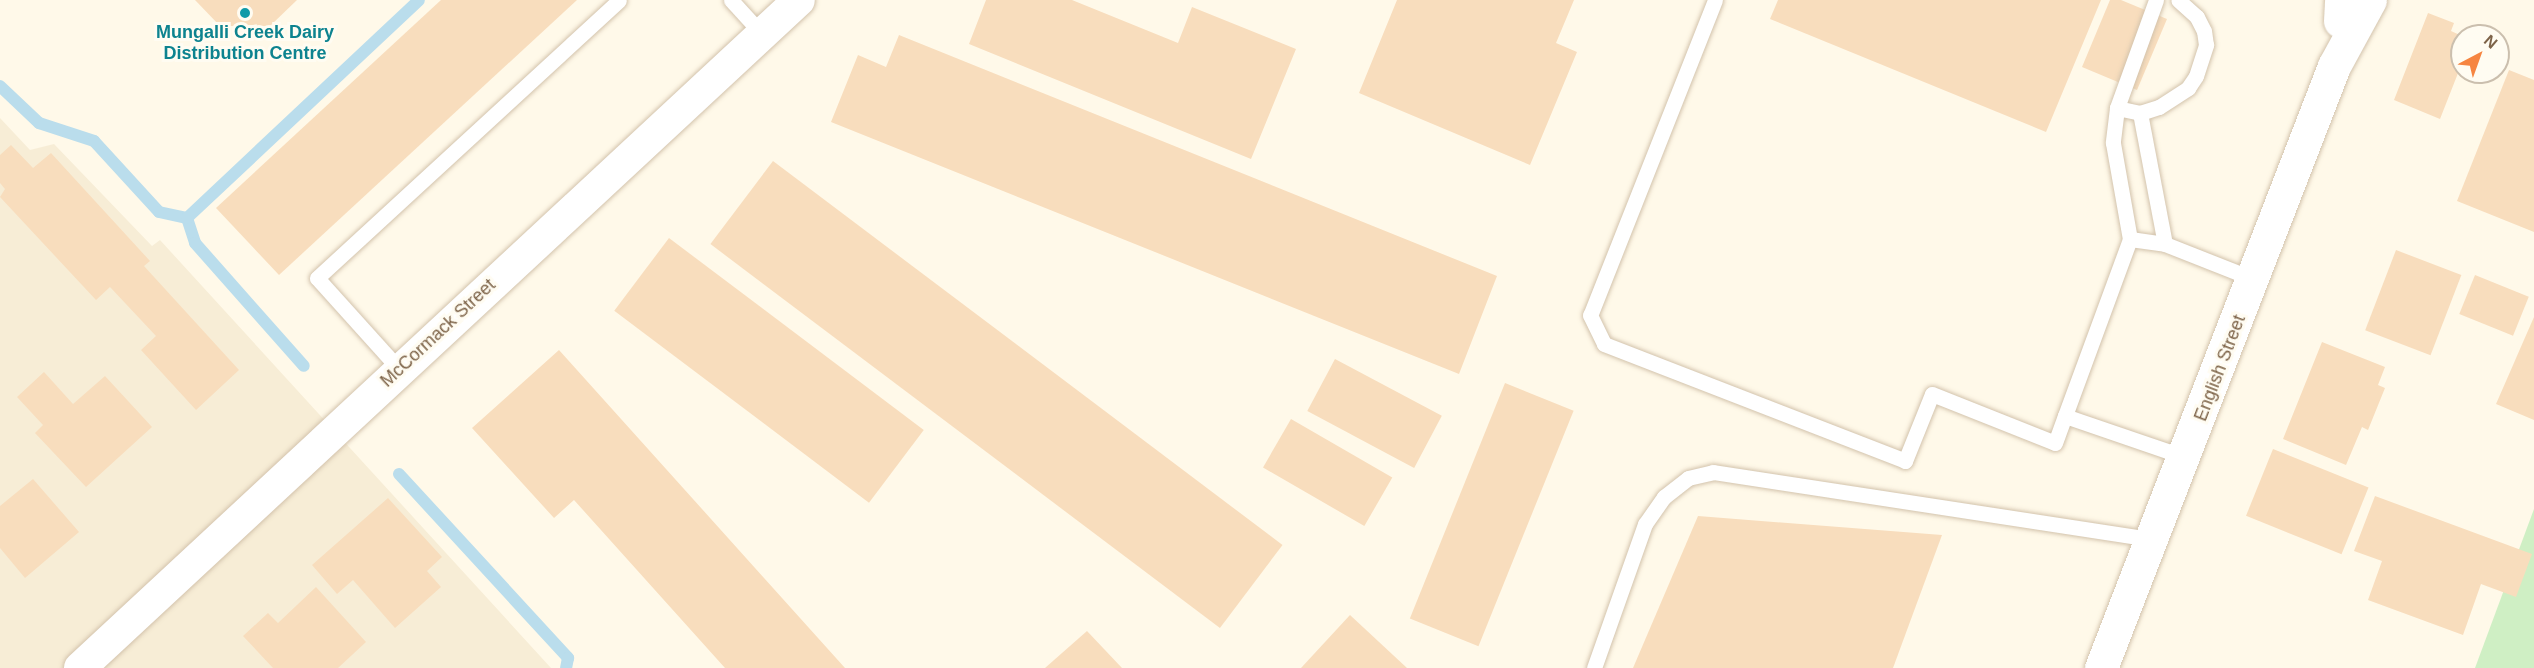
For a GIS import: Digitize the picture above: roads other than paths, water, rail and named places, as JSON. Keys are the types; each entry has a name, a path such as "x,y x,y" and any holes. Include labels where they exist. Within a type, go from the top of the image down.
{"street":[{"name":"McCormack Street","path":"80,668 399,369 799,0"},
{"name":"English Street","path":"2101,668 2255,279 2334,66 2370,0"},
{"name":"English Street","path":"2334,66 2343,7"}],"lane":[{"path":"399,369 317,278 619,0"},
{"path":"730,0 762,34"},
{"path":"1715,0 1590,315 1604,344 1905,461 1932,394 2055,443 2130,239 2113,143 2117,108 2156,0"},
{"path":"2117,108 2140,113 2159,107 2188,88 2203,63 2204,31 2198,17 2178,0"},
{"path":"2140,113 2165,244"},
{"path":"2130,239 2165,244 2255,279"},
{"path":"2065,416 2185,457"},
{"path":"1594,668 1645,524 1664,497 1688,478 1713,472 2152,538"}],"waterway":[{"path":"187,218 419,0"},
{"path":"0,86 39,123 94,141 159,212 187,218 195,243 304,366"},
{"path":"399,474 568,658 566,668"}],"place":[{"name":"Mungalli Creek Dairy Distribution Centre","path":"245,13"}]}
